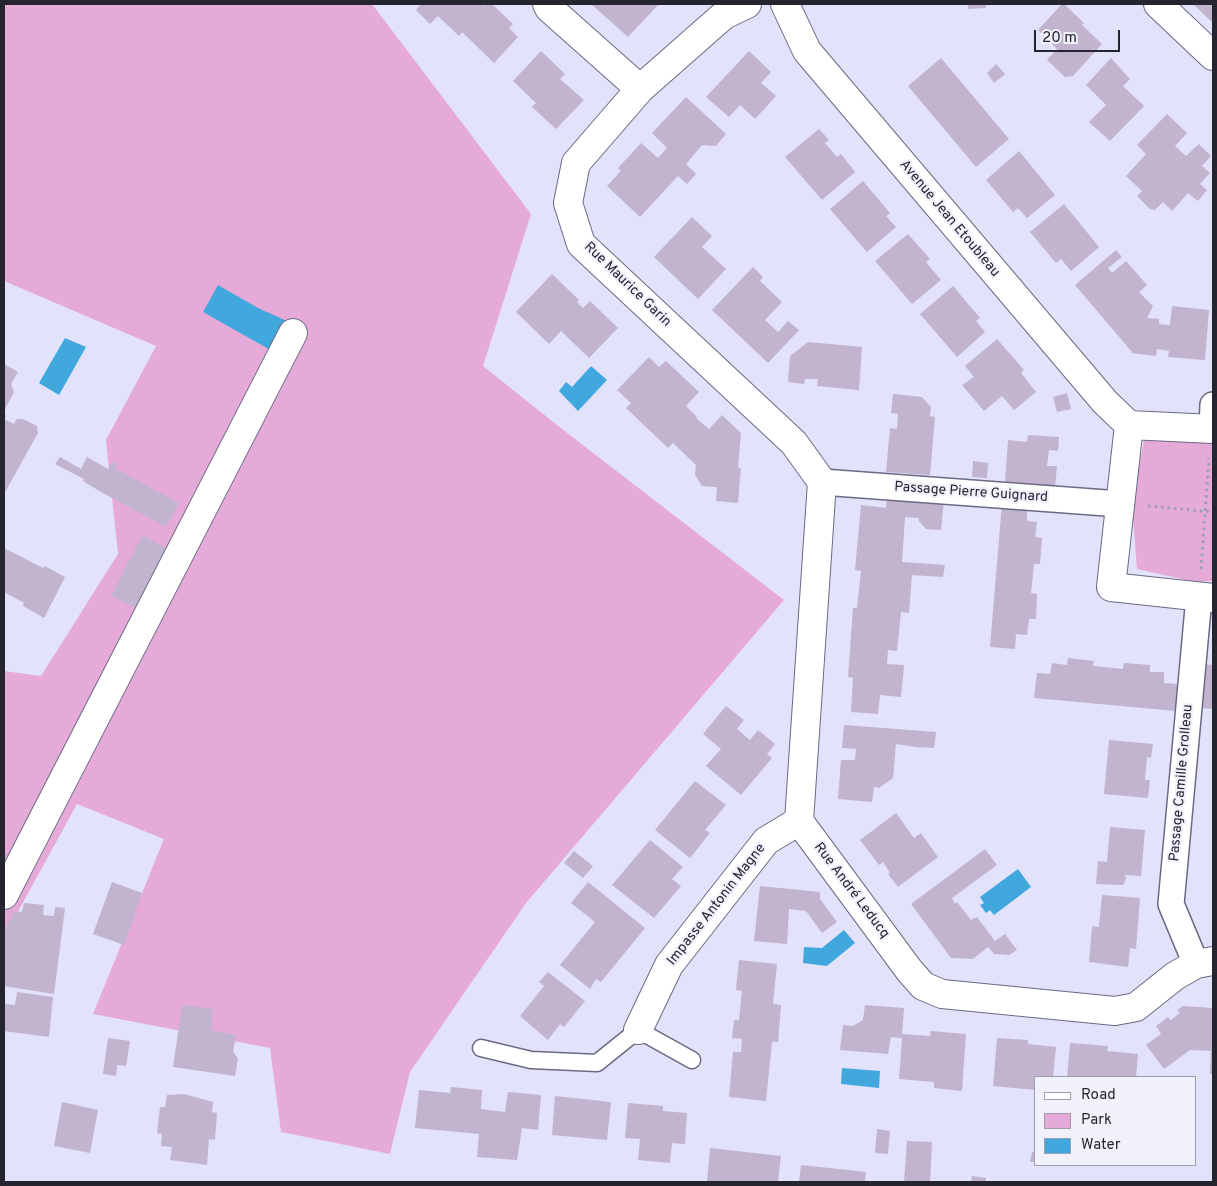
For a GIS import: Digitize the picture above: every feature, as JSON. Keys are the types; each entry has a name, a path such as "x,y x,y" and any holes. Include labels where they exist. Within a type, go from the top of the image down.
{"street":[{"path":"547,4 549,8 640,89"},
{"name":"Rue Maurice Garin","path":"747,4 724,15 640,89 576,164 568,203 582,244 794,443 822,482"},
{"name":"Avenue Jean Etoubleau","path":"785,4 807,52 1098,394 1128,425"},
{"path":"1158,4 1213,56"},
{"path":"4,895 293,333"},
{"path":"1206,597 1111,587 1128,425 1213,421"},
{"path":"799,821 822,482"},
{"name":"Passage Pierre Guignard","path":"822,482 1120,504"},
{"name":"Passage Camille Grolleau","path":"1205,962 1171,904 1206,597"},
{"name":"Rue André Leducq","path":"799,821 918,981 923,986 942,994 1115,1011 1136,1007 1175,976 1205,962"},
{"name":"Impasse Antonin Magne","path":"638,1030 669,965 766,841 799,821"}],"lane":[{"path":"482,1048 531,1060 596,1063 638,1030 692,1060"}],"path":[{"path":"1206,597 1206,511 1213,421"},
{"path":"1120,504 1213,512"}],"green space":[{"path":"4,4 372,4 531,214 483,366 784,600 526,903 410,1072 390,1154 281,1132 270,1048 93,1014 164,839 77,804 4,937 4,671 41,676 118,554 106,440 156,346 4,281"},
{"path":"1213,438 1213,581 1195,582 1137,569 1132,505 1144,440"}],"water":[{"path":"218,285 258,308 289,322 272,351 203,312"},
{"path":"65,338 86,347 59,395 39,383"},
{"path":"591,366 607,380 578,411 559,391 566,382 572,387"},
{"path":"1018,869 1031,887 994,915 990,910 986,913 980,905 984,903 980,897"},
{"path":"844,930 855,943 827,966 803,963 804,947 822,948"},
{"path":"842,1068 880,1071 879,1088 841,1084"}],"building":[{"path":"421,4 482,4 484,6 492,4 513,24 509,28 518,37 494,63 462,32 459,36 438,16 430,24 416,10"},
{"path":"591,4 657,4 658,5 628,37"},
{"path":"968,4 986,4 986,8 968,9"},
{"path":"1062,4 1084,23 1082,25 1102,44 1073,76 1065,77 1047,60 1057,49 1038,30"},
{"path":"1193,4 1213,4 1213,23"},
{"path":"541,51 565,74 560,79 584,100 556,129 532,107 536,103 513,81"},
{"path":"749,51 771,72 761,83 776,96 755,119 740,105 729,117 706,97"},
{"path":"941,58 1009,139 976,167 908,86"},
{"path":"1111,58 1130,79 1123,86 1144,106 1110,141 1089,122 1106,105 1086,85"},
{"path":"996,64 1005,74 994,83 987,73"},
{"path":"686,97 726,134 716,146 702,145 686,164 696,174 687,184 678,176 640,217 607,186 621,171 618,168 641,143 658,158 667,148 652,133"},
{"path":"1167,114 1187,133 1175,146 1186,156 1199,144 1211,156 1202,166 1210,173 1200,184 1207,190 1198,201 1188,193 1172,211 1163,202 1155,210 1150,209 1137,196 1142,191 1126,176 1146,154 1137,145"},
{"path":"819,129 829,140 825,143 837,157 841,154 855,172 822,200 785,157"},
{"path":"1019,151 1055,195 1027,218 1018,208 1013,212 986,180"},
{"path":"863,181 890,213 886,216 896,227 867,252 830,209"},
{"path":"1064,204 1099,247 1071,271 1061,259 1056,263 1030,232"},
{"path":"692,217 712,236 702,247 726,269 698,299 654,257"},
{"path":"908,234 930,259 926,262 941,280 912,304 875,261"},
{"path":"1116,250 1122,257 1108,268 1112,273 1126,261 1147,285 1139,292 1153,306 1147,318 1159,319 1159,324 1170,325 1172,306 1209,310 1205,360 1168,357 1169,351 1157,349 1156,356 1131,353 1075,285"},
{"path":"753,267 763,277 760,281 782,302 765,320 778,332 788,321 799,330 768,363 712,310"},
{"path":"552,274 579,300 577,302 583,308 590,301 618,328 589,358 561,331 549,344 516,312"},
{"path":"953,286 980,318 976,321 985,332 957,357 920,314"},
{"path":"997,339 1024,370 1021,373 1036,392 1014,410 1002,396 984,411 962,385 974,377 965,366"},
{"path":"808,342 862,347 859,390 817,386 818,379 805,379 804,384 788,382 790,356"},
{"path":"649,357 659,367 666,361 699,392 686,406 709,429 722,415 741,433 738,503 716,501 717,487 702,486 695,475 696,465 673,443 668,448 626,408 631,403 617,390"},
{"path":"4,364 18,372 11,384 14,392 4,411"},
{"path":"1067,393 1071,409 1057,412 1053,397"},
{"path":"893,394 922,397 931,407 930,416 935,417 930,475 886,472 890,428 897,429 898,414 891,413"},
{"path":"4,419 14,424 17,419 23,419 37,426 38,433 4,494"},
{"path":"1028,435 1059,437 1058,451 1049,450 1047,466 1057,466 1055,487 1005,482 1008,440 1027,442"},
{"path":"60,457 81,469 87,457 108,469 113,462 118,464 115,468 179,503 166,527 101,492 83,481 84,479 55,464"},
{"path":"973,461 988,463 987,478 972,477"},
{"path":"887,493 944,499 941,530 926,529 919,521 919,518 905,517 902,562 945,565 943,577 912,575 909,613 901,612 897,651 888,650 887,664 904,665 901,697 880,695 878,714 851,712 853,678 848,677 853,608 857,608 861,571 855,570 861,505 886,508"},
{"path":"1002,504 1027,506 1027,521 1037,522 1035,537 1042,538 1040,564 1034,564 1031,593 1037,594 1036,619 1029,619 1027,635 1016,634 1015,649 990,647"},
{"path":"142,535 170,550 140,610 111,596"},
{"path":"4,548 65,577 44,618 23,606 24,603 4,592"},
{"path":"1068,658 1094,661 1093,666 1123,669 1124,663 1150,665 1150,672 1164,672 1164,683 1178,684 1176,711 1034,698 1037,673 1050,674 1052,663 1067,665"},
{"path":"1202,664 1213,665 1213,709 1198,708"},
{"path":"726,706 744,720 737,729 750,740 758,730 775,744 767,754 772,758 741,795 706,766 721,749 703,734"},
{"path":"844,725 936,732 934,748 896,744 893,778 879,788 874,787 872,802 838,799 841,760 855,760 856,749 842,748"},
{"path":"1109,740 1153,744 1151,758 1147,757 1145,780 1150,780 1148,798 1104,794"},
{"path":"695,781 726,805 705,830 710,833 690,858 655,830"},
{"path":"896,813 914,838 921,833 938,857 898,887 888,874 890,873 883,862 879,865 860,840"},
{"path":"1110,827 1145,830 1141,876 1125,875 1126,879 1123,885 1096,884 1098,861 1107,862"},
{"path":"650,840 683,867 672,879 681,886 654,918 612,885"},
{"path":"985,849 997,865 952,898 955,904 957,902 971,920 977,917 995,941 1005,934 1017,950 1009,955 994,954 988,947 973,959 951,958 911,904"},
{"path":"574,851 593,866 583,878 564,863"},
{"path":"112,882 142,893 124,945 93,934"},
{"path":"588,882 645,928 601,982 596,979 590,989 560,965 595,922 571,903"},
{"path":"760,886 820,892 820,899 837,922 822,933 806,911 789,909 787,944 754,941"},
{"path":"1102,895 1140,898 1136,949 1130,948 1128,967 1089,962 1092,926 1099,927"},
{"path":"24,903 44,905 43,915 54,916 55,907 65,908 54,994 4,986 4,932 14,911 22,912"},
{"path":"739,960 777,964 773,1004 781,1005 778,1042 772,1042 766,1101 729,1097 733,1052 741,1052 742,1039 732,1038 734,1020 739,1020 742,991 736,990"},
{"path":"548,972 585,1001 564,1027 560,1024 548,1040 520,1016 544,986 539,982"},
{"path":"17,992 53,997 49,1037 4,1031 4,1004 15,1005"},
{"path":"182,1005 213,1009 211,1030 236,1035 233,1052 238,1058 235,1076 173,1067"},
{"path":"865,1005 904,1008 902,1034 930,1036 931,1031 966,1034 962,1091 934,1088 934,1082 899,1079 902,1038 891,1037 888,1054 840,1050 843,1025 853,1026 863,1020"},
{"path":"1183,1006 1213,1008 1213,1074 1210,1074 1211,1051 1190,1050 1164,1069 1146,1045 1161,1034 1156,1026 1168,1017 1171,1020 1180,1013 1177,1010"},
{"path":"108,1038 130,1041 126,1066 117,1065 116,1076 103,1074"},
{"path":"997,1038 1028,1040 1028,1044 1056,1047 1053,1076 1034,1076 1034,1090 993,1086"},
{"path":"1070,1043 1108,1046 1107,1051 1138,1054 1136,1076 1067,1076"},
{"path":"451,1087 482,1090 481,1109 505,1112 508,1092 541,1095 538,1130 522,1128 517,1160 477,1157 479,1134 415,1128 419,1090 450,1093"},
{"path":"184,1094 213,1102 212,1112 217,1113 215,1140 209,1139 207,1165 170,1160 172,1147 161,1146 162,1134 157,1133 160,1107 165,1107 167,1095"},
{"path":"555,1096 611,1102 607,1140 552,1135"},
{"path":"62,1102 98,1110 90,1153 54,1146"},
{"path":"628,1103 663,1106 663,1111 687,1113 685,1144 672,1143 670,1163 638,1160 640,1139 625,1138"},
{"path":"877,1129 890,1131 888,1154 875,1153"},
{"path":"907,1141 932,1142 930,1182 904,1182"},
{"path":"710,1148 781,1156 778,1182 707,1182"},
{"path":"1032,1152 1034,1152 1034,1162 1030,1162"},
{"path":"801,1165 866,1172 865,1182 799,1182"},
{"path":"972,1176 986,1178 986,1182 971,1182"}]}
